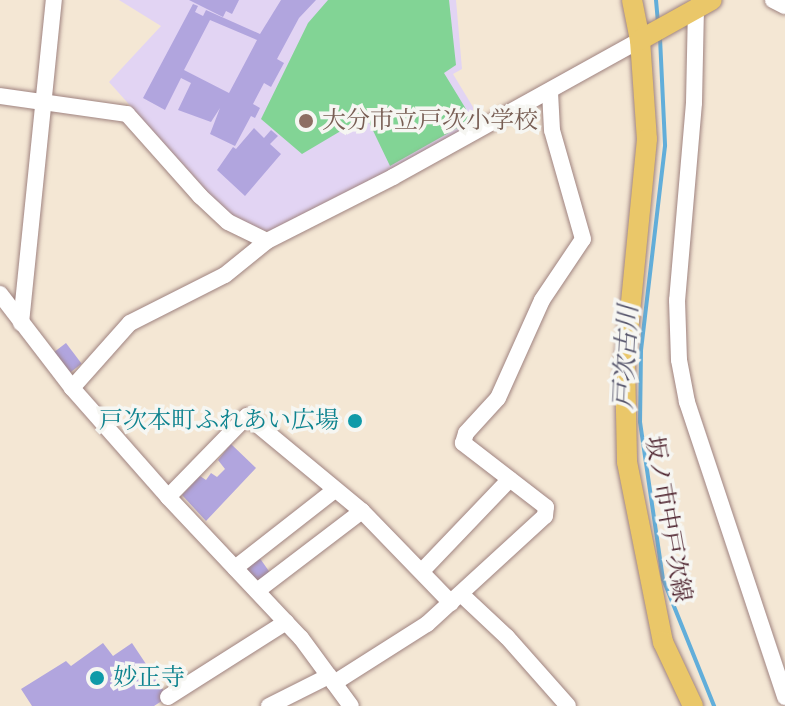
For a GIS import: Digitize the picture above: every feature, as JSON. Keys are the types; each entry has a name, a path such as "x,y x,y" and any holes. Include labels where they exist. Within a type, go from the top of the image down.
{"main road":[{"name":"坂ノ市中戸次線","path":"632,0 646,37 647,139 625,364 627,462 663,642 693,706"},
{"path":"646,37 704,4"}],"street":[{"path":"21,323 54,0"},
{"path":"773,0 785,6"},
{"path":"704,4 677,300 679,360 687,402 785,697"},
{"path":"72,388 130,323 225,275 267,241 393,177 646,37"},
{"path":"269,706 331,680 427,624 545,516 546,507 463,443 466,433 498,398 542,300 583,239 552,130 550,91"},
{"path":"0,96 127,114 209,205 228,222 267,241"},
{"path":"0,294 72,388 168,497 286,622 351,706"},
{"path":"168,497 247,416 362,511 422,571 507,637 559,703"},
{"path":"422,571 510,479"},
{"path":"235,568 335,490"},
{"path":"257,591 362,511"},
{"path":"168,697 286,622"}],"shaded area":[{"name":"大分市立戸次小学校","path":"119,0 456,0 462,69 453,74 473,107 474,126 277,234 247,226 230,217 109,82 161,26"}],"green space":[{"path":"328,0 449,0 456,65 444,73 469,114 468,122 390,166 366,116 302,154 261,119 308,23"}],"building":[{"path":"189,0 239,0 232,14 226,11 223,17"},
{"path":"281,0 316,0 299,18 277,59 284,63 271,87 264,83 253,104 260,108 255,118 251,116 235,146 210,134 220,108 211,122 178,110 191,83 181,78 165,110 143,98 193,4 198,6 195,12 203,16 206,10 260,34","holes":["210,20 257,40 229,93 184,70"]},
{"path":"254,128 264,138 271,130 278,136 270,144 281,154 245,196 217,170 233,147 236,149"},
{"path":"66,343 82,364 65,376 49,356"},
{"path":"231,444 256,468 206,521 182,495 200,476 206,480 211,473 217,477 225,469 218,460"},
{"path":"259,557 270,573 254,583 243,568"},
{"name":"妙正寺","path":"103,643 113,656 132,643 168,697 154,706 32,706 21,689 66,661 71,666"}],"waterway":[{"name":"戸次古川","path":"656,0 658,21"},
{"name":"戸次古川","path":"660,38 665,146 641,351 640,422 663,579 714,706"}],"place":[{"name":"大分市立戸次小学校","path":"306,121"},
{"name":"戸次本町ふれあい広場","path":"355,421"},
{"name":"妙正寺","path":"97,678"}]}
